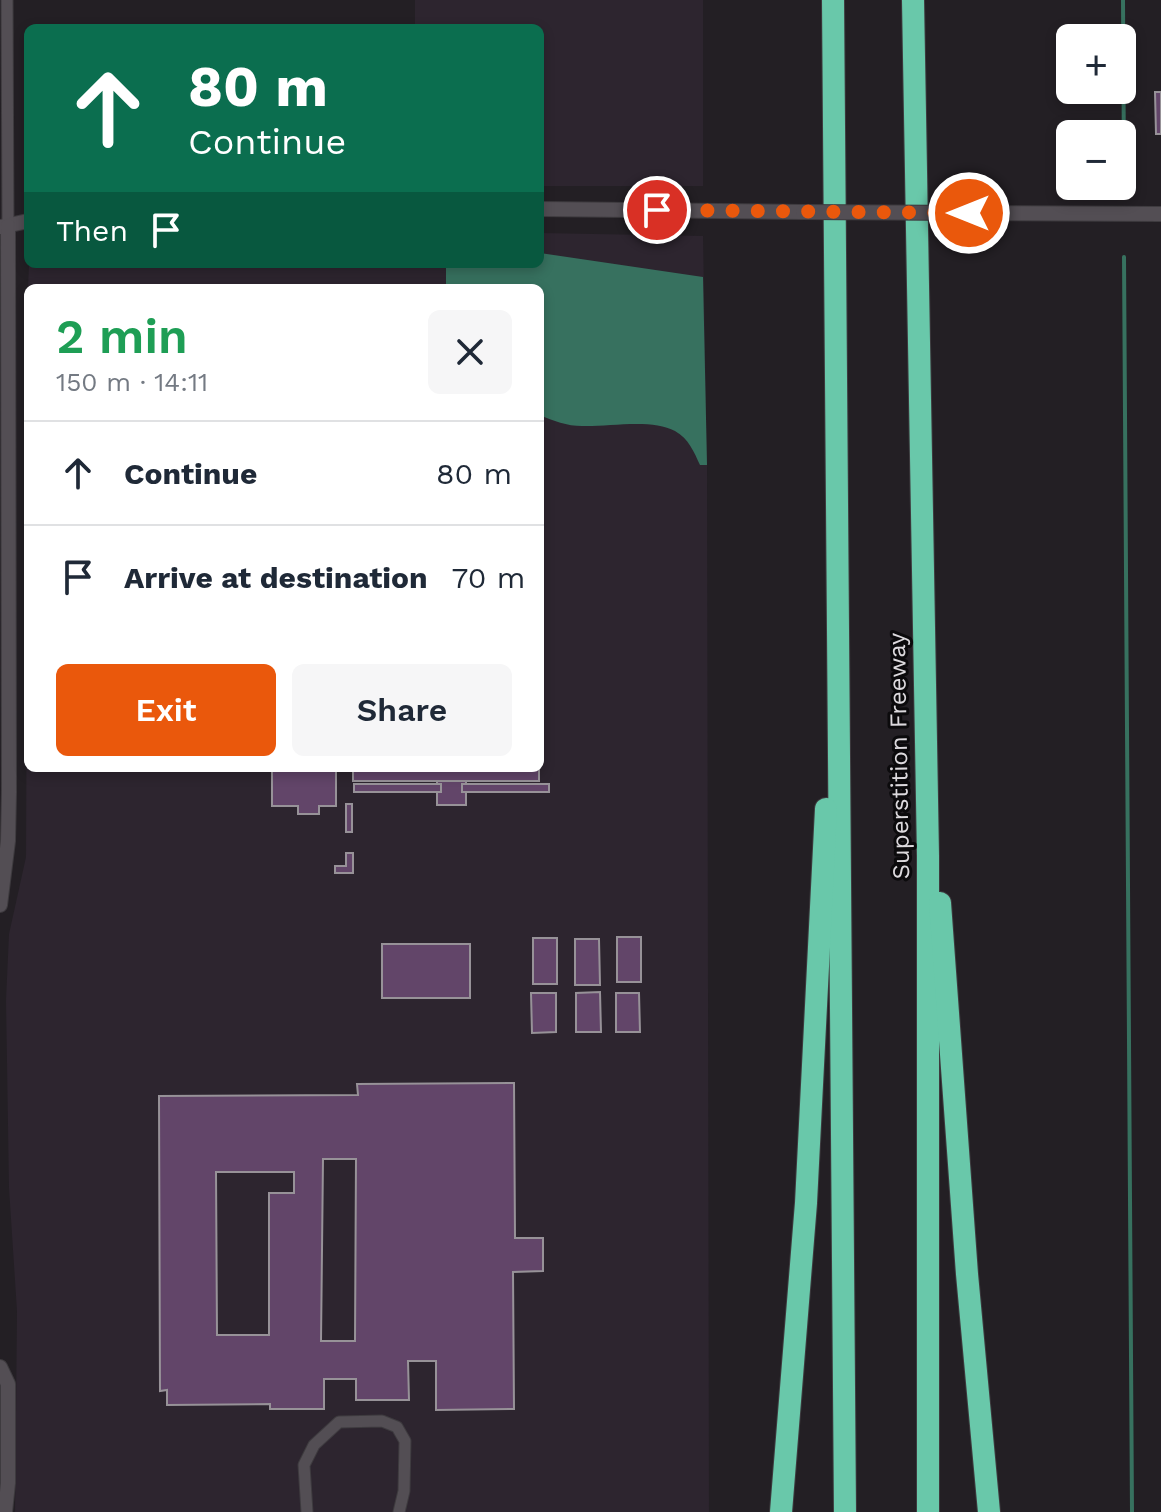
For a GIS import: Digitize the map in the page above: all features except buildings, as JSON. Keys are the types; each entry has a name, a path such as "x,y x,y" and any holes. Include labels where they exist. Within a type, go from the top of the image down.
{"highway":[{"path":"833,0 845,1512"},
{"name":"Superstition Freeway","path":"913,0 928,856 928,1512"},
{"path":"781,1512 806,1203 838,565"},
{"path":"928,856 939,889 967,1274 989,1512"}],"street":[{"path":"0,905 8,841 9,792 4,227 7,0"},
{"path":"544,209 1161,214"},
{"path":"4,227 24,222"},
{"path":"0,1367 8,1384 5,1512"},
{"path":"307,1512 304,1465 314,1445 339,1422 382,1421 397,1427 405,1441 404,1491 399,1512"}],"shaded area":[{"path":"415,0 703,0 703,186 544,186 544,24 415,24"},
{"path":"544,233 703,236 707,465 709,1512 15,1512 17,1311 9,1188 6,1000 9,934 26,857 26,772 544,772 544,284 28,284 29,268 544,268"},
{"path":"544,254 703,277 707,465 700,465 684,438 665,427 642,424 576,426 544,417 544,284 446,284 446,268 544,268"}],"waterway":[{"path":"1123,0 1124,120"},
{"path":"1124,257 1132,1512"}],"route":[{"path":"657,210 969,213"}]}
